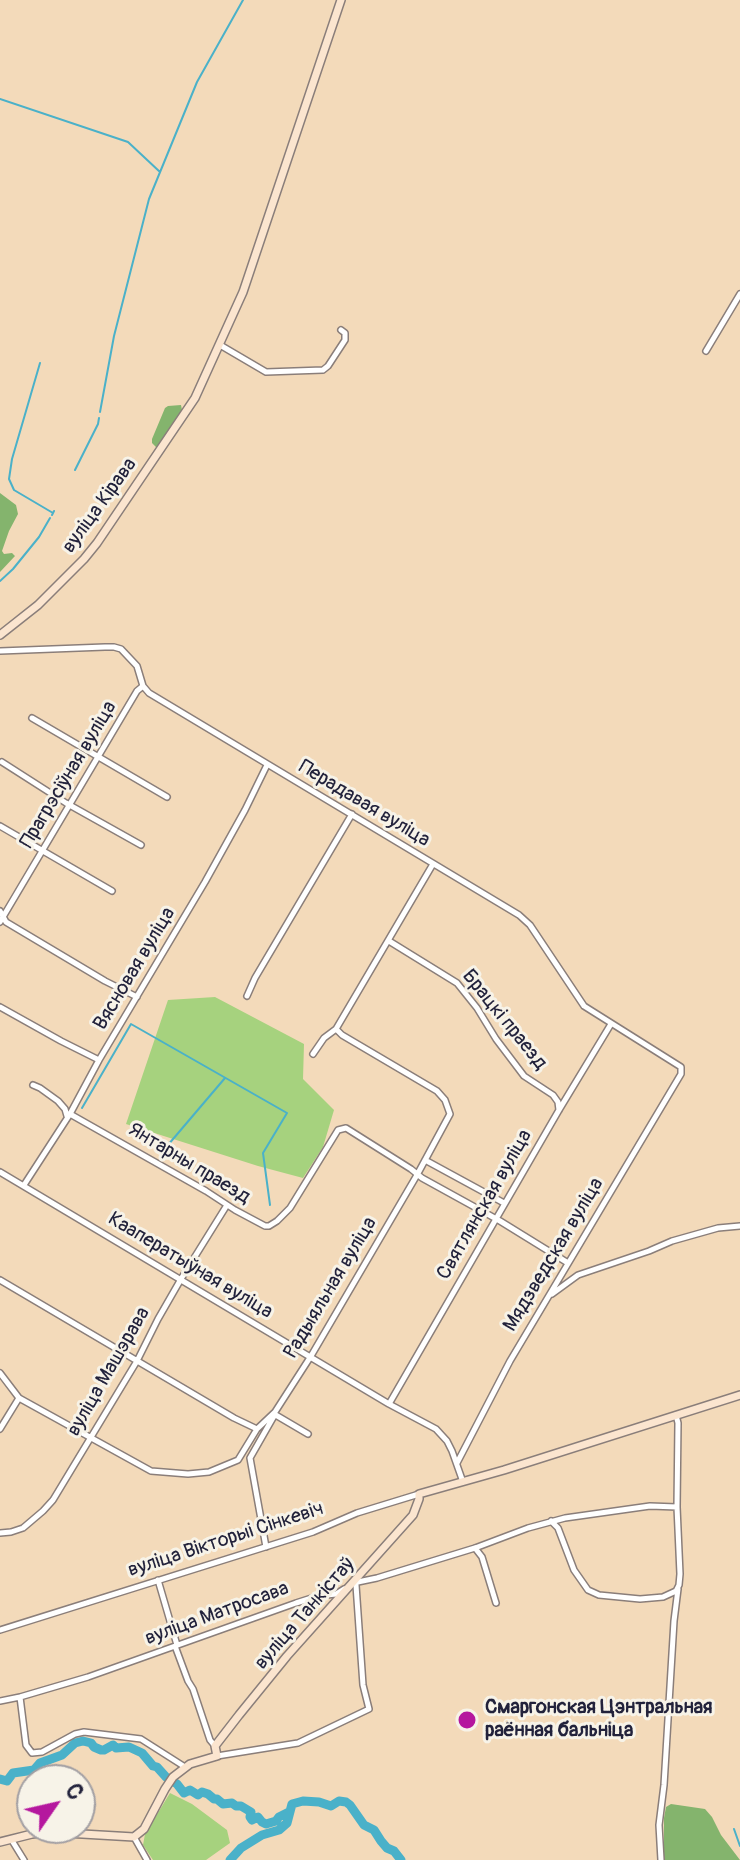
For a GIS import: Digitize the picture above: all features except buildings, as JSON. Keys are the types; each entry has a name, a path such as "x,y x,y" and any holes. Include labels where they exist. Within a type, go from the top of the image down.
{"street":[{"name":"вуліца Кірава","path":"0,635 38,605 84,559 178,423 205,378 243,292 341,0"},
{"path":"706,351 740,294"},
{"path":"220,345 266,372 323,370 345,340 345,333 341,330"},
{"name":"Перадавая вуліца","path":"0,651 114,647 126,653 137,666 143,686 149,693 525,919 584,1006 681,1067"},
{"name":"Прагрэсіўная вуліца","path":"1,917 137,691 143,686"},
{"path":"32,718 167,797"},
{"path":"2,762 141,845"},
{"name":"Вясновая вуліца","path":"24,1185 137,997 245,810 267,765"},
{"path":"247,996 352,814"},
{"path":"0,826 112,891"},
{"path":"313,1054 324,1038 336,1029 433,864"},
{"path":"1,917 51,950 137,997"},
{"name":"Брацкі праезд","path":"389,941 457,983 524,1076 553,1095 559,1110"},
{"path":"0,1007 99,1060"},
{"name":"Святлянская вуліца","path":"389,1404 611,1024"},
{"name":"Радыяльная вуліца","path":"233,1463 257,1430 274,1414 311,1356 449,1117 450,1110 437,1091 336,1029"},
{"name":"Мядзведская вуліца","path":"457,1463 510,1361 681,1074 681,1067"},
{"name":"Янтарны праезд","path":"33,1085 58,1101 68,1115 162,1165 265,1226 273,1225 290,1208 336,1132 342,1128 350,1130 417,1175"},
{"name":"Брацкі праезд","path":"553,1095 569,1092"},
{"path":"425,1160 504,1203"},
{"name":"Кааператыўная вуліца","path":"0,1172 441,1434 457,1463 463,1482"},
{"path":"417,1175 568,1263"},
{"name":"вуліца Машэрава","path":"0,1533 23,1528 53,1500 227,1205"},
{"path":"549,1296 578,1275 672,1241 718,1228 740,1226"},
{"path":"0,1280 257,1430 258,1441"},
{"path":"0,1373 19,1398 144,1468 160,1473 188,1474 209,1472 250,1458"},
{"name":"вуліца Вікторыі Сінкевіч","path":"0,1630 313,1532 357,1513 740,1395"},
{"path":"0,1429 19,1398"},
{"path":"266,1547 250,1458 274,1414 308,1434"},
{"path":"661,1860 659,1825 676,1590 680,1574 676,1415"},
{"name":"вуліца Танкістаў","path":"215,1746 287,1656 413,1515 419,1494"},
{"name":"вуліца Матросава","path":"0,1701 88,1677 296,1603 336,1594 353,1583 475,1548 551,1521 620,1509 677,1507"},
{"path":"551,1521 558,1528 574,1570 588,1590 599,1595 640,1599 663,1597 676,1590"},
{"path":"475,1548 482,1557 496,1603"},
{"path":"158,1580 176,1646 217,1756"},
{"path":"0,1842 32,1834 59,1832 134,1837 144,1829 173,1777 185,1767 217,1756 298,1743 369,1709 363,1685 356,1585 353,1583"},
{"path":"20,1697 26,1745 32,1753 42,1752 84,1732 141,1739 185,1767"},
{"path":"134,1837 147,1860"},
{"path":"11,1839 24,1860"}],"green space":[{"path":"181,405 182,410 157,448 152,439 165,408"},
{"path":"0,493 16,505 18,514 2,551 15,556 0,572"},
{"path":"215,997 304,1044 303,1079 334,1110 323,1147 303,1178 126,1124 168,1000"},
{"path":"170,1793 192,1804 227,1830 230,1843 206,1860 153,1860 143,1845 145,1834"},
{"path":"671,1804 705,1809 740,1860 664,1860 664,1818 666,1807"}],"waterway":[{"path":"100,412 114,336 149,199 197,82 243,0"},
{"path":"0,99 128,142 160,172"},
{"path":"40,363 9,479 14,490 53,513"},
{"path":"75,470 99,418"},
{"path":"52,515 54,511"},
{"path":"0,581 39,537 50,518"},
{"path":"82,1108 131,1024 287,1113 263,1153 270,1205"},
{"path":"162,1152 225,1078"},
{"path":"0,1779 7,1781 13,1773 34,1770 40,1763 62,1755 75,1743 83,1741 101,1750 113,1745 142,1753 184,1793 190,1790 198,1795 202,1792 223,1804 241,1806 251,1812 252,1820 258,1817 266,1824 289,1812"},
{"path":"230,1860 241,1848 262,1835 279,1830 287,1823 292,1804 303,1801 331,1806 339,1801 346,1802 364,1825 374,1830 401,1860"},
{"path":"734,1829 740,1846"}],"place":[{"name":"Смаргонская Цэнтральная раённая бальніца","path":"467,1720"}]}
